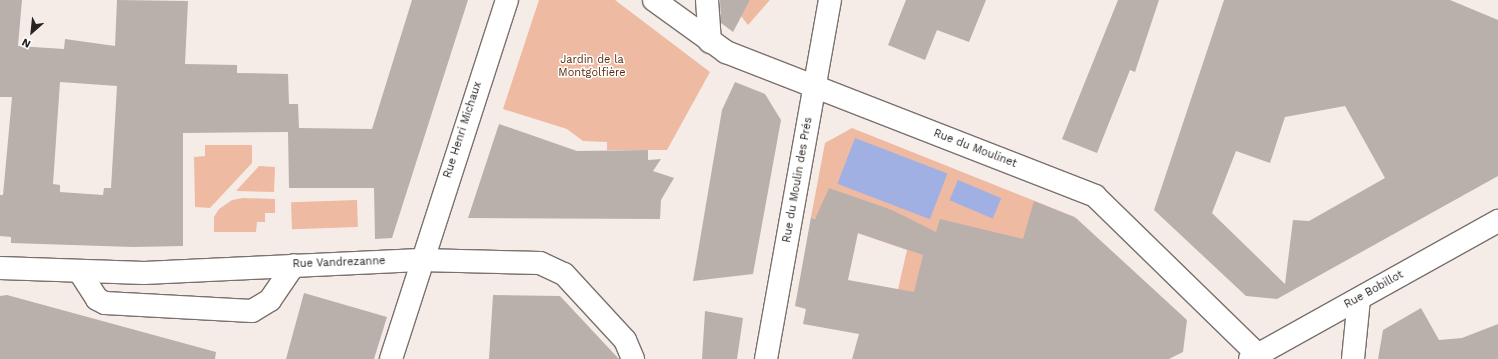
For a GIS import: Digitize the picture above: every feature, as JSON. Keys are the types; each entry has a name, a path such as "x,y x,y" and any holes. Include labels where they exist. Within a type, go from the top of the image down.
{"street":[{"name":"Rue Henri Michaux","path":"391,359 420,260 507,0"},
{"name":"Rue du Moulinet","path":"654,0 710,42 814,86 1095,196 1254,357"},
{"path":"707,0 710,42"},
{"name":"Rue du Moulin des Prés","path":"766,359 830,0"},
{"name":"Rue Bobillot","path":"1254,357 1498,221"},
{"name":"Rue Vandrezanne","path":"0,268 144,273 420,260 552,266 564,274 625,340 633,359"},
{"path":"79,271 97,299 106,303 252,311 270,300 294,265"},
{"path":"1353,359 1359,299"}],"green space":[{"name":"Jardin de la Montgolfière","path":"539,0 615,0 710,72 667,150 607,150 607,142 583,141 567,129 503,109"},
{"path":"750,0 770,0 748,25 741,16"},
{"path":"852,128 1075,217 1039,359 882,359 907,250 811,217 825,143"},
{"path":"205,145 252,145 252,163 210,208 195,207 194,157 205,156"},
{"path":"259,166 275,167 274,192 236,191"},
{"path":"243,198 275,199 275,213 265,213 265,222 257,222 256,232 214,232 214,217 219,209 232,200"},
{"path":"357,200 358,227 292,229 291,202"}],"water":[{"path":"855,138 947,173 930,219 837,184"},
{"path":"958,180 1001,198 993,219 949,200"}],"building":[{"path":"0,0 22,0 18,46 64,49 65,39 115,46 117,0 188,1 185,64 237,65 237,73 288,74 289,104 298,104 299,128 372,129 412,0 468,0 392,238 375,239 374,188 289,188 288,132 183,133 183,246 133,247 11,243 11,237 0,236 0,195 3,195 12,97 0,97","holes":["60,82 117,86 111,188 104,188 103,195 60,192 60,185 53,184"]},
{"path":"720,0 750,0 733,32 721,23"},
{"path":"906,0 986,0 969,42 937,30 925,60 888,45"},
{"path":"1118,0 1159,0 1135,72 1130,70 1097,153 1062,139"},
{"path":"1224,0 1450,0 1498,20 1498,176 1277,299 1246,296 1154,210","holes":["1345,106 1385,178 1309,221 1293,220 1285,284 1212,213 1236,151 1270,163 1285,117"]},
{"path":"735,82 765,94 781,120 753,274 693,281 722,110"},
{"path":"499,124 577,151 648,150 648,160 661,159 653,171 674,178 661,200 660,219 468,218"},
{"path":"829,188 892,210 936,232 940,219 1023,239 1034,201 1076,218 1187,320 1183,352 1169,359 852,359 859,334 803,324 806,309 795,306 811,217 815,219","holes":["858,233 923,255 914,292 848,280"]},
{"path":"304,293 387,317 374,359 286,359"},
{"path":"7,295 216,352 215,359 0,359 0,296"},
{"path":"493,295 560,296 619,359 489,359"},
{"path":"1421,308 1439,340 1462,338 1498,324 1498,359 1378,359 1383,330"},
{"path":"705,311 743,318 737,359 702,359"}]}
